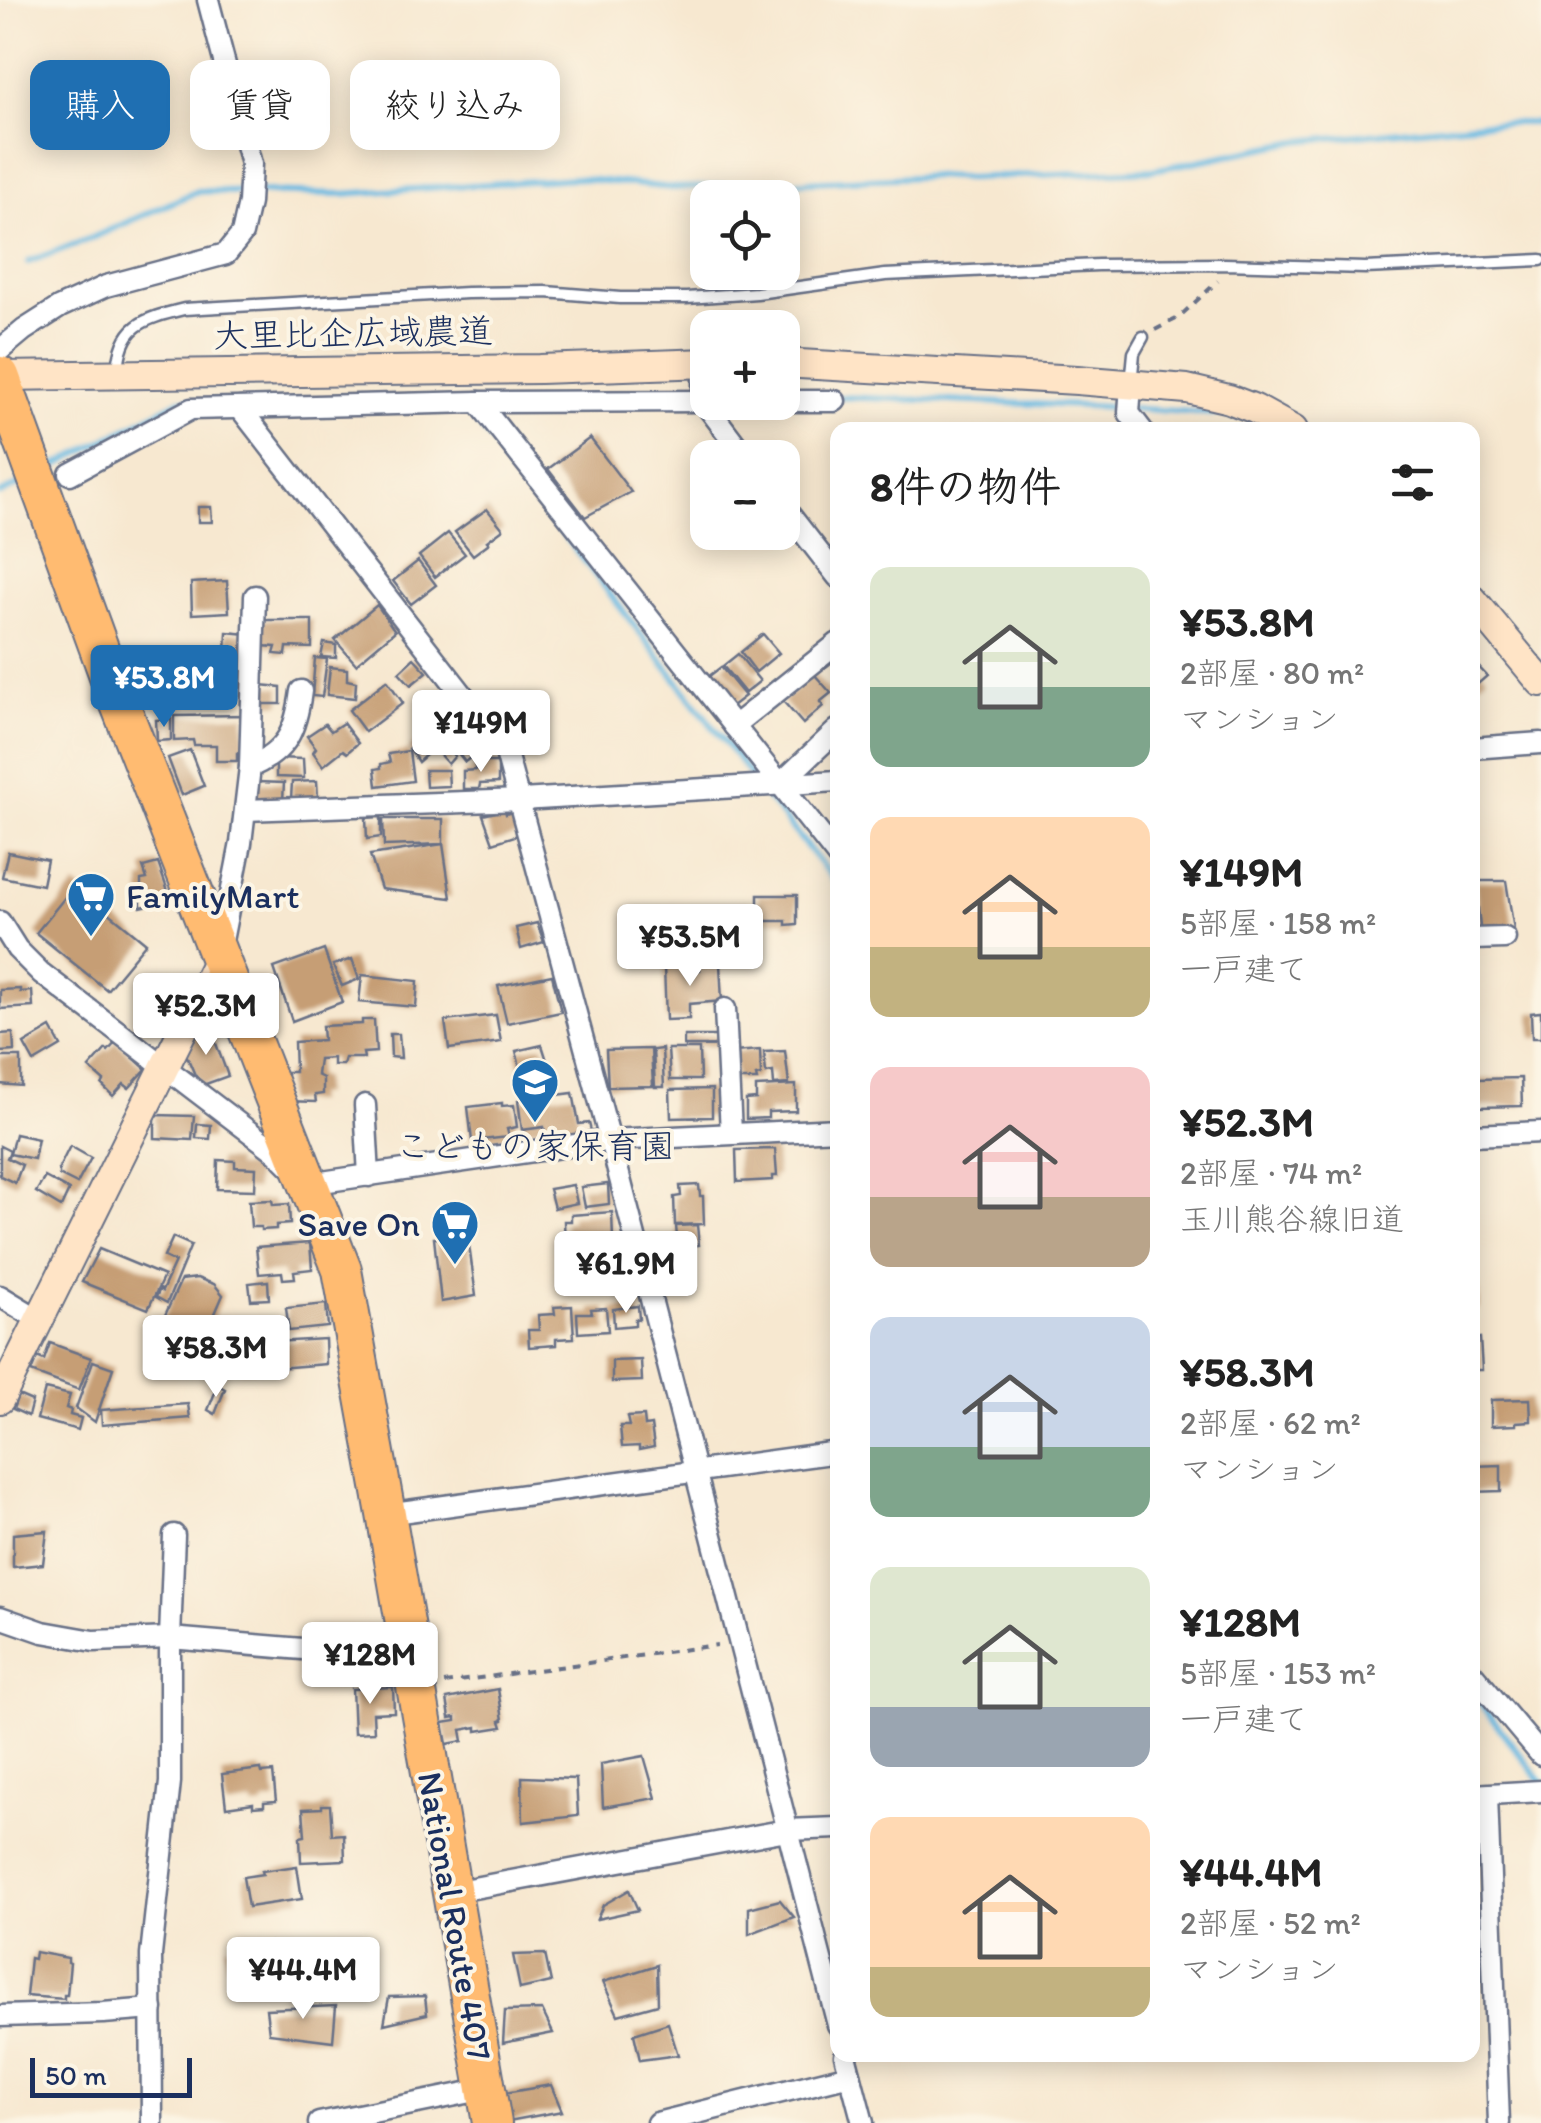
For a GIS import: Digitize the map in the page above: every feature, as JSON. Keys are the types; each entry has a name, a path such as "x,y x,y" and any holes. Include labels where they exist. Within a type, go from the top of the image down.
{"highway":[{"path":"0,376 8,428 48,475 112,684 218,959"},
{"name":"National Route 407","path":"218,959 342,1270 489,2106"}],"street":[{"path":"0,350 60,306 106,286 226,254 242,234 251,164 208,0"},
{"path":"800,363 1187,389 1229,399 1278,422"},
{"name":"大里比企広域農道","path":"0,376 690,364"},
{"path":"1131,385 1129,414 1136,422"},
{"path":"48,475 191,410 690,401"},
{"path":"800,401 835,401"},
{"path":"478,402 830,847"},
{"path":"240,408 506,750 830,1994"},
{"path":"800,528 830,567"},
{"path":"0,1399 218,959 250,767 255,596"},
{"path":"1480,609 1541,682"},
{"path":"734,726 830,649"},
{"path":"250,767 260,763 293,732 300,691"},
{"path":"780,784 830,737"},
{"path":"1480,747 1541,743"},
{"path":"245,810 521,800 830,782"},
{"path":"0,922 17,949 41,973 276,1152 308,1184 610,1140 830,1129"},
{"path":"1480,939 1505,938"},
{"path":"724,1010 731,1133"},
{"path":"365,1105 369,1176"},
{"path":"1480,1136 1541,1132"},
{"path":"0,1296 38,1319"},
{"path":"386,1514 830,1453"},
{"path":"152,2123 151,1955 170,1782 174,1535"},
{"path":"0,1616 43,1632 94,1642 170,1638 412,1672"},
{"path":"1480,1683 1541,1755"},
{"path":"1500,2123 1480,1795 1541,1791"},
{"path":"452,1892 787,1830 830,1828"},
{"path":"0,2016 152,2009"},
{"path":"657,2123 848,2065 863,2123"},
{"path":"318,2123 489,2106"}],"lane":[{"path":"118,373 120,348 136,326 184,309 467,292 687,298 756,293 884,275 1098,264 1365,268 1541,260"},
{"path":"1131,385 1134,354 1142,337"}],"path":[{"path":"1142,337 1178,318 1197,302 1219,280 1225,264"},
{"path":"412,1672 738,1642"}],"building":[{"path":"590,438 631,492 585,517 548,469"},
{"path":"198,507 211,507 212,522 198,522"},
{"path":"487,509 503,529 473,555 455,532"},
{"path":"448,533 465,554 435,577 419,556"},
{"path":"418,561 436,585 411,604 393,581"},
{"path":"227,581 229,612 192,614 191,583"},
{"path":"377,605 395,631 356,664 335,640"},
{"path":"263,620 312,620 312,648 287,647 286,655 274,654 276,647 261,646"},
{"path":"227,632 247,634 247,654 226,653"},
{"path":"763,634 779,653 756,672 741,652"},
{"path":"324,643 336,645 336,658 321,657"},
{"path":"738,654 760,681 745,693 723,666"},
{"path":"315,658 327,659 322,697 312,696"},
{"path":"414,658 427,672 411,685 399,672"},
{"path":"330,667 347,669 347,680 356,682 355,698 327,695"},
{"path":"721,667 745,696 732,706 708,677"},
{"path":"814,674 830,692 820,702 823,706 803,724 783,701"},
{"path":"387,680 403,703 365,732 349,710"},
{"path":"261,685 281,687 281,704 260,704"},
{"path":"460,707 491,741 465,762 436,725"},
{"path":"244,715 246,753 237,753 237,761 216,761 216,745 174,741 174,716"},
{"path":"171,719 171,740 157,741 156,720"},
{"path":"343,723 358,743 323,766 307,736 325,724 331,731"},
{"path":"430,726 455,756 448,764 420,732"},
{"path":"418,742 427,754 418,762 409,748"},
{"path":"190,750 204,786 182,795 168,758"},
{"path":"409,751 413,781 377,786 375,769 390,762 388,754"},
{"path":"276,758 303,759 304,778 276,777"},
{"path":"475,762 498,762 498,783 463,789 463,771 475,770"},
{"path":"425,770 448,770 449,786 426,787"},
{"path":"317,781 318,799 291,799 292,782"},
{"path":"257,782 284,783 283,800 258,802"},
{"path":"505,810 506,814 511,812 518,835 493,843 483,815"},
{"path":"381,817 381,837 367,839 366,818"},
{"path":"383,819 443,819 443,844 384,846"},
{"path":"443,844 451,898 381,889 370,855"},
{"path":"8,852 47,860 42,885 2,877"},
{"path":"158,863 171,900 141,907 141,880 147,879 143,867"},
{"path":"1480,881 1506,881 1515,936 1481,936"},
{"name":"FamilyMart","path":"75,885 146,943 107,990 36,933"},
{"path":"758,895 797,895 797,924 758,921"},
{"path":"537,923 544,942 521,949 516,928"},
{"path":"324,950 342,1002 292,1021 274,968"},
{"path":"352,959 359,979 342,986 333,965"},
{"path":"720,964 722,1001 689,1004 689,1019 666,1020 664,966 683,965 684,972 700,970 700,965"},
{"path":"362,975 418,981 416,1007 359,1002"},
{"path":"552,975 561,1012 507,1023 498,986"},
{"path":"0,990 32,991 33,1007 0,1009"},
{"path":"1541,1012 1541,1038 1532,1038 1531,1013"},
{"path":"496,1015 501,1042 449,1049 445,1021"},
{"path":"362,1020 374,1020 376,1052 363,1053 364,1058 345,1058 343,1065 333,1065 333,1058 319,1059 317,1075 323,1078 323,1094 315,1095 316,1102 286,1101 287,1072 295,1072 294,1042 323,1040 322,1026 362,1024"},
{"path":"51,1028 61,1046 34,1062 24,1044"},
{"path":"211,1030 228,1076 203,1085 186,1054 193,1036"},
{"path":"13,1033 14,1051 0,1052 0,1034"},
{"path":"390,1034 399,1034 401,1058 391,1057"},
{"path":"684,1036 718,1036 718,1046 684,1046"},
{"path":"116,1042 146,1069 129,1088 124,1084 113,1096 89,1068"},
{"path":"542,1045 550,1070 523,1078 516,1051"},
{"path":"651,1049 653,1086 608,1087 606,1050"},
{"path":"662,1049 664,1087 655,1087 653,1050"},
{"path":"668,1049 699,1049 700,1080 670,1080"},
{"path":"760,1050 761,1075 756,1076 757,1080 736,1080 734,1052"},
{"path":"785,1051 789,1084 774,1085 773,1072 766,1073 764,1052"},
{"path":"0,1057 21,1057 21,1086 0,1084"},
{"path":"1521,1078 1522,1106 1480,1107 1480,1079"},
{"path":"796,1085 796,1111 768,1112 768,1118 746,1119 746,1100 756,1099 756,1087"},
{"path":"712,1089 712,1117 671,1118 670,1090"},
{"path":"573,1093 579,1124 589,1123 591,1131 546,1140 544,1127 522,1130 518,1100"},
{"path":"514,1105 517,1127 507,1129 509,1137 472,1141 468,1107"},
{"path":"155,1115 194,1116 192,1140 155,1138"},
{"path":"197,1124 211,1125 210,1139 196,1138"},
{"path":"15,1134 38,1139 34,1159 10,1154"},
{"path":"0,1146 10,1151 7,1158 22,1165 15,1183 0,1176"},
{"path":"70,1146 91,1158 77,1184 59,1175"},
{"path":"775,1149 777,1176 773,1180 737,1182 736,1150"},
{"path":"218,1160 235,1161 235,1167 256,1168 255,1190 217,1189"},
{"path":"45,1177 69,1190 61,1207 36,1192"},
{"path":"608,1184 609,1204 585,1207 581,1187"},
{"path":"573,1185 577,1203 554,1208 549,1189"},
{"path":"699,1185 704,1224 675,1225 674,1197 681,1196 680,1186"},
{"path":"272,1200 273,1205 289,1204 290,1224 276,1225 276,1229 251,1227 249,1201"},
{"path":"612,1212 613,1240 565,1243 564,1221 571,1221 571,1215"},
{"path":"697,1225 699,1245 678,1248 676,1226"},
{"path":"173,1237 191,1245 167,1303 156,1297 175,1262 164,1257"},
{"name":"Save On","path":"434,1238 468,1238 476,1296 441,1302"},
{"path":"310,1243 312,1269 294,1271 295,1278 283,1279 282,1272 259,1274 256,1247"},
{"path":"99,1249 164,1276 148,1309 82,1282"},
{"path":"197,1278 214,1284 223,1295 198,1353 185,1354 170,1348 157,1333 181,1280"},
{"path":"268,1281 269,1299 251,1300 249,1283"},
{"path":"326,1304 328,1327 289,1331 286,1308"},
{"path":"572,1306 574,1338 556,1339 556,1345 529,1347 528,1330 539,1330 538,1315 555,1314 554,1307"},
{"path":"638,1306 639,1319 635,1319 635,1325 614,1327 613,1309"},
{"path":"606,1308 608,1331 578,1333 577,1313"},
{"path":"325,1339 326,1364 241,1371 239,1344"},
{"path":"50,1343 91,1358 79,1390 31,1372 37,1357 44,1360"},
{"path":"641,1360 642,1381 612,1382 612,1361"},
{"path":"93,1361 113,1368 95,1422 76,1408"},
{"path":"218,1385 225,1389 215,1414 208,1410"},
{"path":"45,1389 70,1395 66,1408 71,1410 70,1415 81,1418 78,1430 37,1419"},
{"path":"18,1395 32,1401 28,1416 13,1409"},
{"path":"1530,1399 1531,1421 1491,1426 1491,1400"},
{"path":"188,1404 190,1418 102,1425 101,1410"},
{"path":"644,1416 645,1426 651,1425 654,1447 622,1447 620,1426 629,1426 627,1417"},
{"path":"1501,1465 1501,1491 1480,1492 1480,1466"},
{"path":"47,1531 43,1564 13,1567 13,1534"},
{"path":"393,1687 394,1712 373,1713 374,1732 354,1733 352,1689"},
{"path":"498,1689 502,1727 461,1730 463,1741 447,1744 443,1723 456,1721 456,1717 450,1718 447,1699"},
{"path":"644,1756 656,1798 603,1807 601,1764"},
{"path":"261,1769 262,1773 273,1772 276,1801 264,1802 264,1806 253,1807 253,1803 226,1807 222,1774"},
{"path":"522,1777 576,1779 578,1816 523,1822"},
{"path":"330,1805 332,1835 344,1834 345,1860 301,1862 300,1837 305,1836 303,1809"},
{"path":"297,1866 302,1899 248,1907 243,1877"},
{"path":"629,1890 638,1910 597,1919 603,1905"},
{"path":"780,1900 794,1917 749,1934 749,1908"},
{"path":"270,1942 272,1961 226,1965 225,1946"},
{"path":"35,1952 68,1958 64,1999 26,1996 30,1958 34,1959"},
{"path":"545,1954 551,1982 520,1989 513,1955"},
{"path":"657,1965 658,2004 618,2015 603,1982"},
{"path":"425,1996 427,2014 384,2024 389,1997"},
{"path":"336,2006 333,2041 269,2033 266,2009"},
{"path":"542,2010 553,2033 503,2043 505,2011"},
{"path":"668,2023 678,2055 640,2060 634,2034"},
{"path":"551,2085 562,2111 503,2122 499,2094"}],"waterway":[{"path":"28,262 198,191 342,194 575,178 673,188 1153,170 1298,141 1482,123 1541,123"},
{"path":"839,397 1217,414"},
{"path":"46,471 181,400 191,400"},
{"path":"465,407 755,781"},
{"path":"0,494 26,481"},
{"path":"762,791 830,875"},
{"path":"1480,1703 1541,1781"}],"place":[{"name":"FamilyMart","path":"91,938"},
{"name":"こどもの家保育園","path":"535,1124"},
{"name":"Save On","path":"455,1266"}]}
